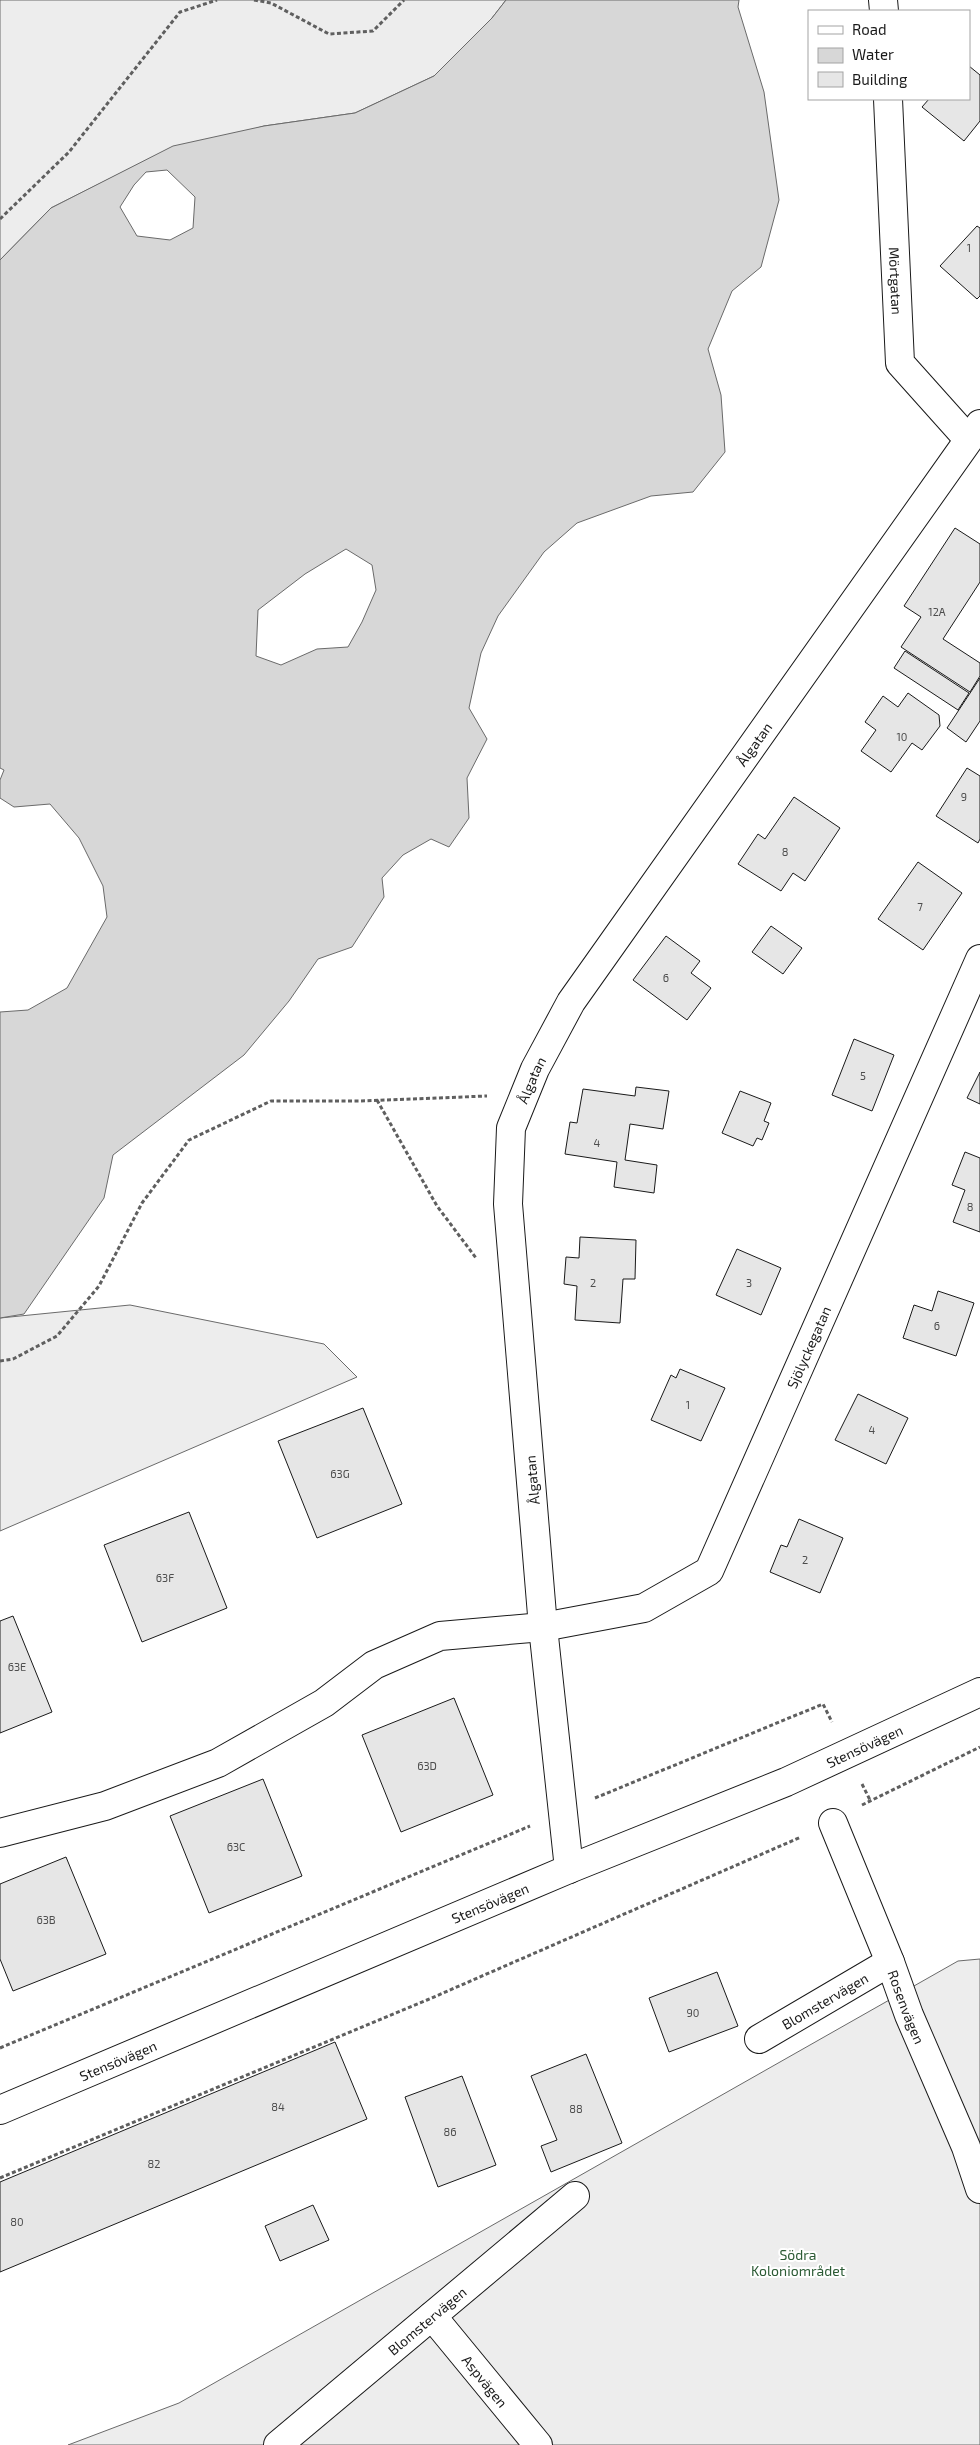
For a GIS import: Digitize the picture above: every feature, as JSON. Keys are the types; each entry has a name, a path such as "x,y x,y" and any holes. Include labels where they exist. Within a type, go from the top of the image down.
{"street":[{"name":"Mörtgatan","path":"888,100 900,363 974,432"},
{"name":"Ålgatan","path":"569,1869 543,1627 508,1195 511,1128 535,1069 571,1002 974,432"},
{"name":"Sjölyckegatan","path":"543,1627 644,1608 709,1571 980,959"},
{"path":"0,1833 105,1806 218,1763 324,1703 374,1665 440,1636 543,1627"},
{"name":"Stensövägen","path":"0,2110 569,1869 786,1782 980,1692"},
{"name":"Rosenvägen","path":"833,1823 890,1962 909,2015 966,2147 980,2189"},
{"name":"Blomstervägen","path":"759,2039 890,1962"},
{"name":"Blomstervägen","path":"278,2445 575,2196"},
{"name":"Aspvägen","path":"432,2316 538,2445"}],"path":[{"path":"0,219 69,152 180,12 216,0"},
{"path":"254,0 271,3 329,34 373,31 404,0"},
{"path":"0,1361 13,1358 57,1336 99,1286 142,1202 189,1140 271,1101 377,1100 525,1094"},
{"path":"377,1100 438,1206 473,1254 516,1294"},
{"path":"0,2048 823,1704 870,1800"},
{"path":"0,2178 418,2004 833,1823 870,1800 980,1747"}],"shaded area":[{"path":"0,0 506,0 492,18 434,76 355,113 264,126 145,161 51,208 0,260"},
{"path":"130,1305 324,1344 357,1377 0,1531 0,1318"},
{"name":"Södra Koloniområdet","path":"980,1959 980,2445 68,2445 179,2403 958,1961"}],"water":[{"path":"506,0 739,0 738,7 764,92 779,200 761,267 732,291 708,349 721,395 725,452 693,492 651,496 577,523 544,552 498,616 481,653 469,708 487,739 467,778 469,818 449,847 431,839 403,855 382,878 384,897 352,947 318,959 289,1001 244,1055 113,1155 104,1198 24,1314 0,1318 0,1012 28,1010 67,988 107,917 103,886 79,838 50,804 14,807 0,798 0,780 4,770 0,768 0,260 51,208 173,146 264,126 355,113 434,76 492,18","holes":["167,170 195,197 193,228 170,240 137,236 120,207 134,185 146,172","346,549 372,565 376,590 362,622 348,647 317,649 281,665 256,656 258,610 305,574"]}],"building":[{"path":"970,67 980,75 980,121 964,141 922,107 928,100 970,100"},
{"path":"977,226 980,228 980,296 977,299 940,266"},
{"path":"955,528 980,544 980,582 943,639 980,663 980,676 970,692 901,647 921,617 904,606"},
{"path":"905,651 969,693 958,710 894,668"},
{"path":"980,678 980,721 966,742 947,728"},
{"path":"908,693 939,715 940,726 922,750 912,743 891,772 861,751 876,730 865,722 883,696 898,707"},
{"path":"967,768 980,776 980,839 978,843 936,816"},
{"path":"794,797 840,828 805,881 793,873 781,891 738,864 758,834 765,839"},
{"path":"918,862 962,893 923,950 878,919"},
{"path":"771,926 802,948 783,974 752,952"},
{"path":"666,936 700,961 691,973 711,988 687,1020 633,980"},
{"path":"854,1039 894,1055 872,1111 832,1095"},
{"path":"980,1072 980,1104 967,1098"},
{"path":"636,1087 669,1091 663,1129 630,1124 625,1160 657,1165 654,1193 614,1187 617,1162 565,1154 570,1122 577,1123 583,1089 635,1096"},
{"path":"740,1091 771,1103 764,1121 769,1123 762,1140 757,1138 753,1146 722,1133"},
{"path":"965,1152 980,1158 980,1232 953,1222 965,1190 952,1185"},
{"path":"580,1237 636,1240 635,1279 623,1279 620,1323 575,1320 577,1286 564,1284 566,1257 579,1258"},
{"path":"737,1249 781,1268 761,1315 716,1295"},
{"path":"938,1291 974,1303 956,1356 903,1338 914,1305 932,1311"},
{"path":"680,1369 725,1388 701,1441 651,1420 671,1375 676,1378"},
{"path":"858,1394 908,1418 886,1464 835,1440"},
{"path":"363,1408 402,1504 317,1538 278,1441"},
{"path":"189,1512 227,1608 142,1642 104,1545"},
{"path":"799,1519 843,1538 820,1593 770,1572 781,1545 787,1547"},
{"path":"13,1616 52,1712 0,1733 0,1621"},
{"path":"454,1698 493,1795 401,1832 362,1735"},
{"path":"263,1779 302,1876 209,1913 170,1816"},
{"path":"66,1857 106,1954 13,1991 0,1959 0,1884"},
{"path":"717,1972 738,2026 669,2052 649,1998"},
{"path":"335,2042 367,2119 0,2272 0,2182"},
{"path":"586,2054 622,2143 551,2172 541,2146 557,2140 531,2076"},
{"path":"462,2076 496,2165 438,2187 405,2097"},
{"path":"313,2205 329,2240 280,2261 265,2226"}]}
